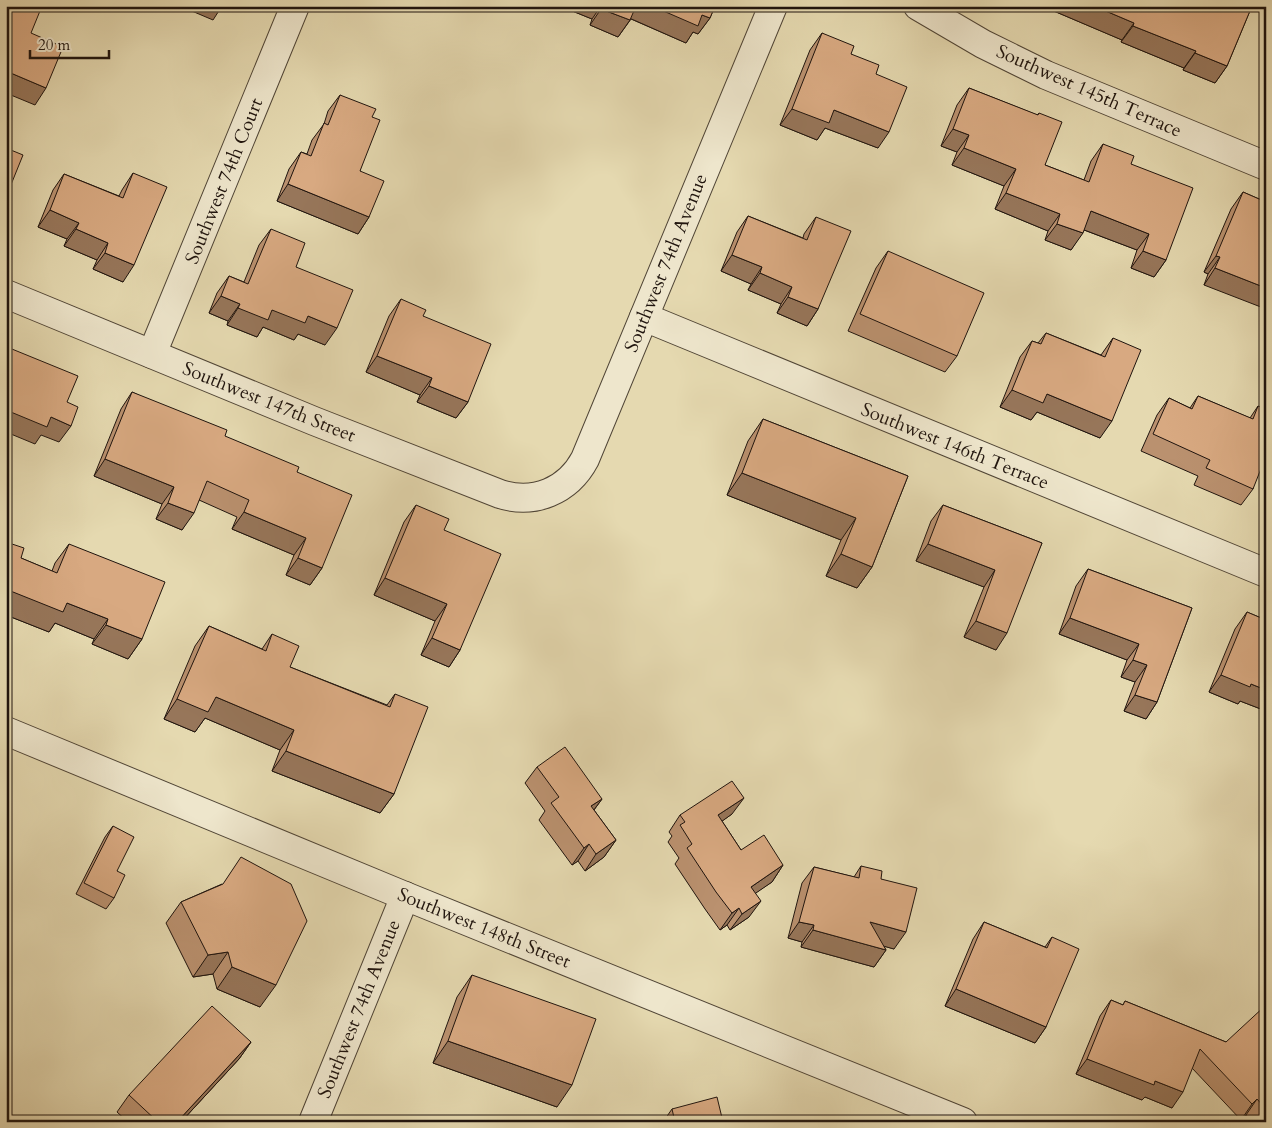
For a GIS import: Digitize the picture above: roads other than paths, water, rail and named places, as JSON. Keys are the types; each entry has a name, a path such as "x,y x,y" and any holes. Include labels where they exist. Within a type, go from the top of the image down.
{"street":[{"name":"Southwest 74th Court","path":"152,354 295,6"},
{"name":"Southwest 74th Avenue","path":"534,497 562,486 572,478 581,466 773,6"},
{"name":"Southwest 145th Terrace","path":"918,6 983,44 1046,75 1266,166"},
{"name":"Southwest 147th Street","path":"6,294 500,494 521,499 534,497"},
{"name":"Southwest 146th Terrace","path":"644,317 1266,573"},
{"name":"Southwest 148th Street","path":"6,731 405,896 963,1122"},
{"name":"Southwest 74th Avenue","path":"313,1122 405,896"}]}
